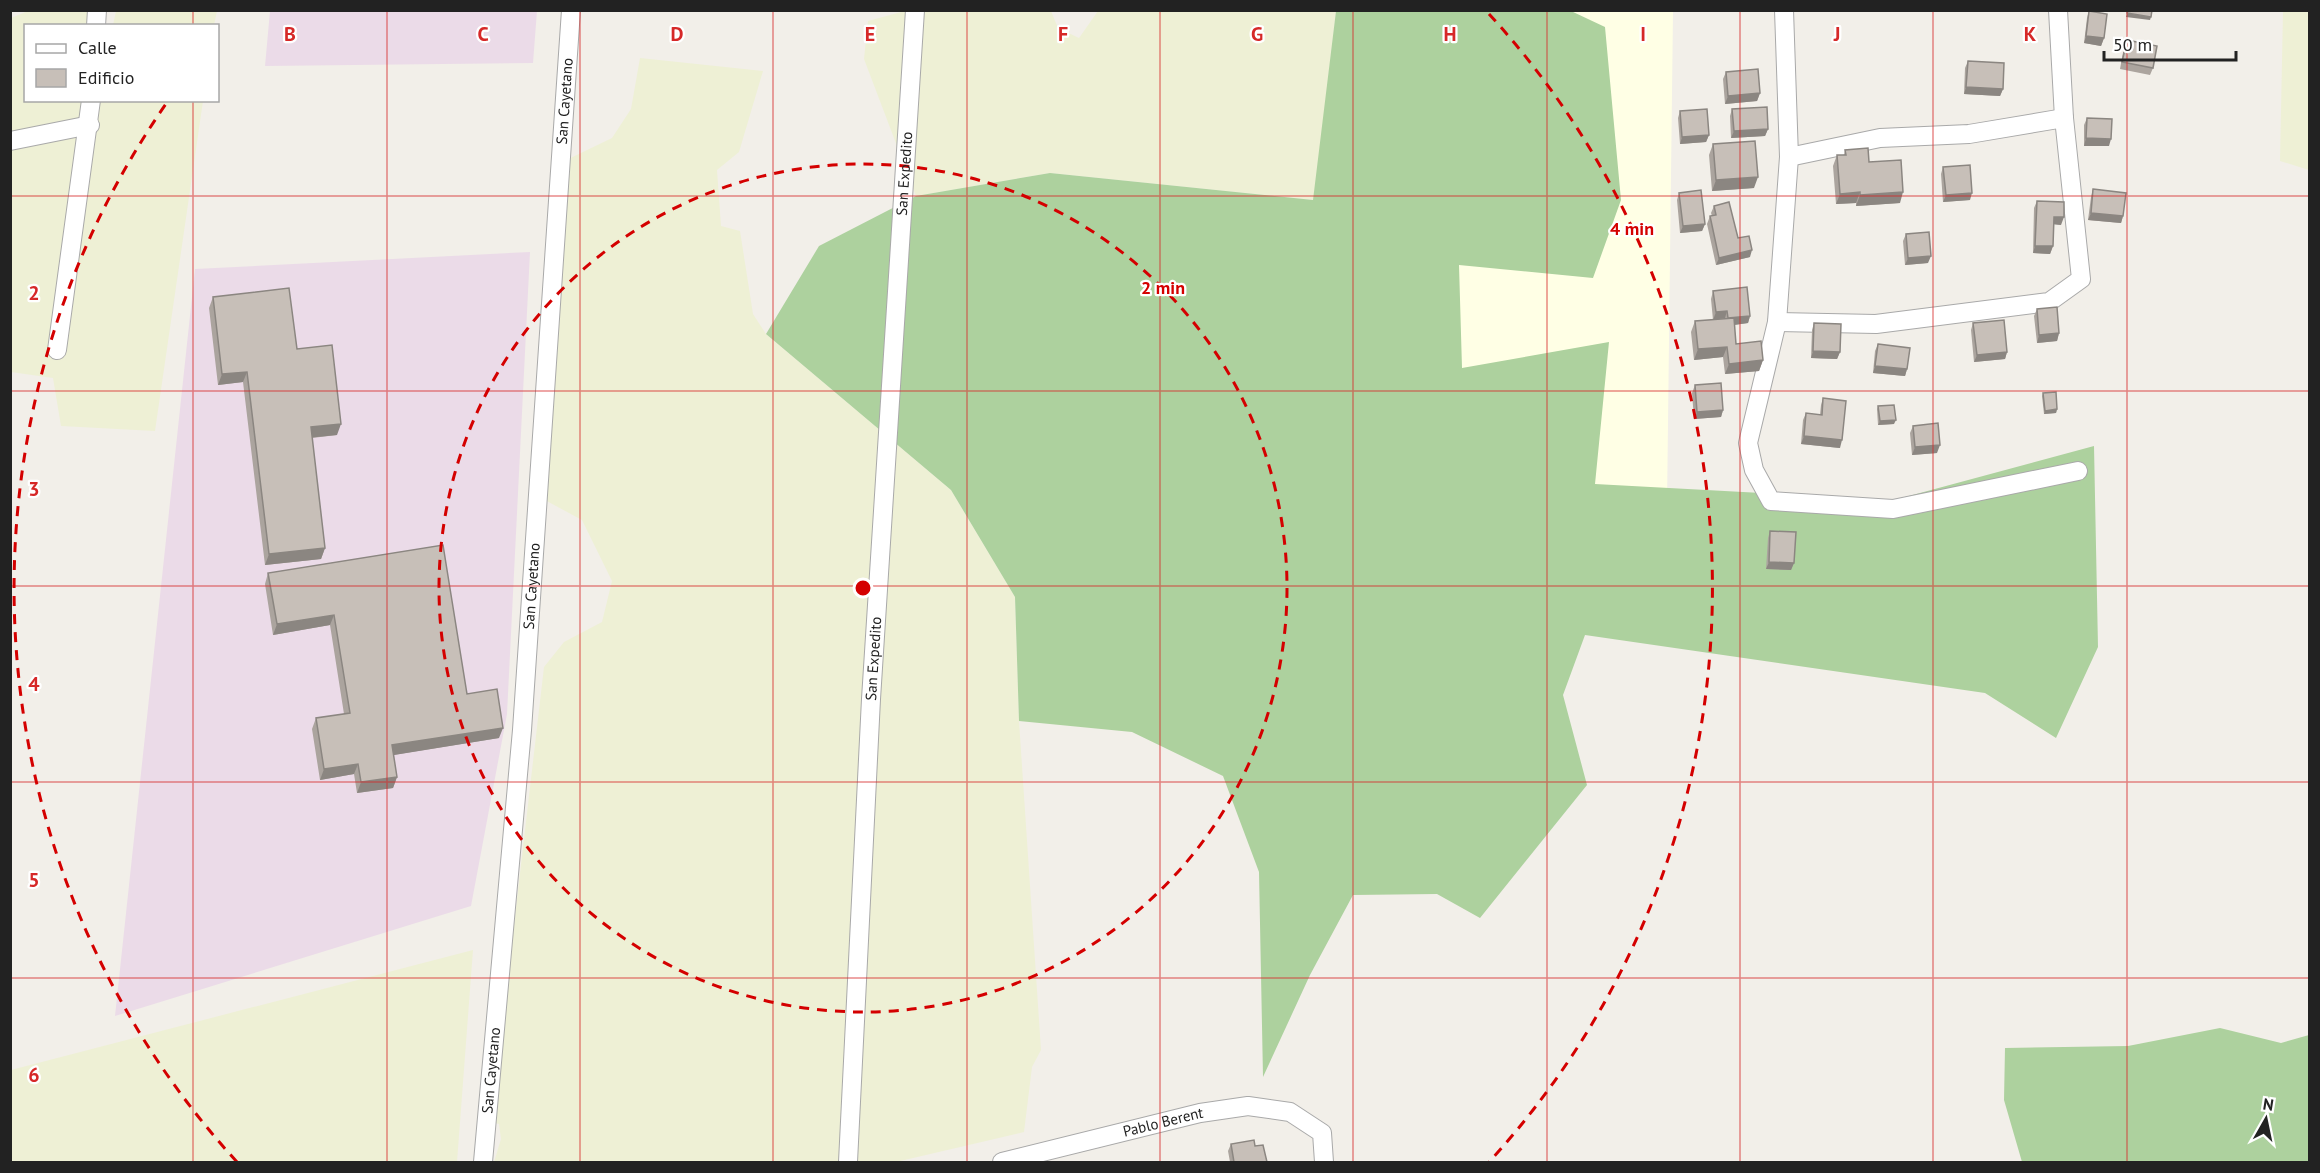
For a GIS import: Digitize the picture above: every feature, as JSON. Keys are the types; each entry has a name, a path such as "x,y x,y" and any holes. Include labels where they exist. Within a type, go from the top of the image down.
{"street":[{"name":"San Cayetano","path":"483,1162 522,730 571,10"},
{"name":"San Expedito","path":"848,1162 871,699 915,10"},
{"path":"1784,10 1789,157 1777,322 1748,443 1754,470 1771,501 1893,509 2078,471"},
{"path":"1777,322 1876,324 2049,302 2081,279 2064,118 2058,10"},
{"path":"57,350 90,125 91,102"},
{"path":"1789,157 1880,138 1969,134 2064,118"},
{"path":"10,141 90,125"},
{"name":"Pablo Berent","path":"1002,1162 1200,1113 1248,1106 1290,1112 1322,1133 1324,1162"}],"shaded area":[{"path":"116,10 217,11 214,24 113,24"},
{"path":"28,11 89,11 87,24 24,24 24,102 203,102 155,431 61,426 53,378 11,372 11,18"},
{"path":"270,11 537,11 533,63 265,66"},
{"path":"905,11 1051,11 1058,28 1079,38 1098,11 1336,11 1314,200 1050,173 916,196 864,59 868,21"},
{"path":"1354,11 1673,11 1667,506 1325,484"},
{"path":"2283,11 2309,11 2309,170 2280,161"},
{"path":"640,58 763,71 739,152 717,170 721,226 740,231 753,314 766,334 951,490 1015,597 1019,721 1041,1050 1032,1067 1024,1132 896,1162 494,1162 501,1139 499,1124 478,1119 514,925 544,667 564,642 602,622 612,581 582,520 530,492 556,165 612,138 631,109"},
{"path":"530,252 507,714 471,906 115,1016 195,269"},
{"path":"473,950 457,1162 11,1162 11,1070"}],"green space":[{"path":"1336,11 1571,11 1605,27 1621,200 1593,278 1459,265 1462,368 1609,342 1595,484 1894,500 2094,446 2098,647 2056,738 1985,693 1585,635 1563,695 1587,785 1480,918 1437,894 1353,895 1310,975 1263,1077 1259,872 1223,776 1132,732 1019,721 1015,597 951,490 766,334 819,246 916,196 1050,173 1313,200"},
{"path":"2220,1028 2281,1043 2309,1035 2309,1162 2022,1162 2004,1100 2005,1048 2128,1046"}],"building":[{"path":"2128,10 2152,10 2151,17 2127,13"},
{"path":"2089,11 2107,14 2104,38 2086,36"},
{"path":"2127,40 2157,46 2153,68 2122,62"},
{"path":"1968,61 2004,63 2003,89 1966,87"},
{"path":"1758,69 1760,93 1728,96 1726,72"},
{"path":"1767,107 1768,129 1734,131 1732,109"},
{"path":"1707,109 1709,135 1682,137 1680,111"},
{"path":"2087,118 2112,119 2111,139 2086,138"},
{"path":"1755,141 1758,177 1716,180 1713,144"},
{"path":"1868,148 1869,162 1901,160 1903,192 1840,194 1837,155 1846,155 1845,150"},
{"path":"1970,165 1972,193 1946,195 1943,167"},
{"path":"2093,189 2126,193 2123,216 2091,213"},
{"path":"1701,190 1705,224 1683,226 1679,193"},
{"path":"2037,201 2064,202 2064,217 2054,217 2053,246 2035,246"},
{"path":"1729,202 1738,238 1749,236 1752,250 1719,258 1710,216 1716,215 1714,206"},
{"path":"1929,232 1931,256 1908,258 1906,234"},
{"path":"1747,287 1750,316 1728,318 1727,311 1716,312 1713,291"},
{"path":"289,288 297,349 332,345 341,424 311,427 325,548 269,554 247,372 222,374 213,297"},
{"path":"2057,307 2059,333 2039,335 2037,309"},
{"path":"1734,318 1736,344 1761,341 1763,360 1729,364 1727,347 1698,349 1695,321"},
{"path":"2004,320 2007,352 1977,355 1973,323"},
{"path":"1814,323 1841,324 1840,352 1813,351"},
{"path":"1878,344 1910,348 1907,369 1875,366"},
{"path":"1721,383 1723,410 1697,412 1695,385"},
{"path":"2056,392 2057,409 2045,411 2043,393"},
{"path":"1823,398 1846,401 1842,440 1804,436 1806,413 1822,415"},
{"path":"1894,405 1896,420 1880,421 1878,406"},
{"path":"1938,423 1940,445 1915,447 1913,426"},
{"path":"1770,531 1796,532 1794,563 1769,562"},
{"path":"443,545 467,694 497,689 503,728 392,745 397,777 361,782 358,764 324,769 316,718 350,713 334,615 277,624 268,573"},
{"path":"1254,1140 1255,1146 1263,1145 1267,1162 1234,1162 1231,1144"}]}
